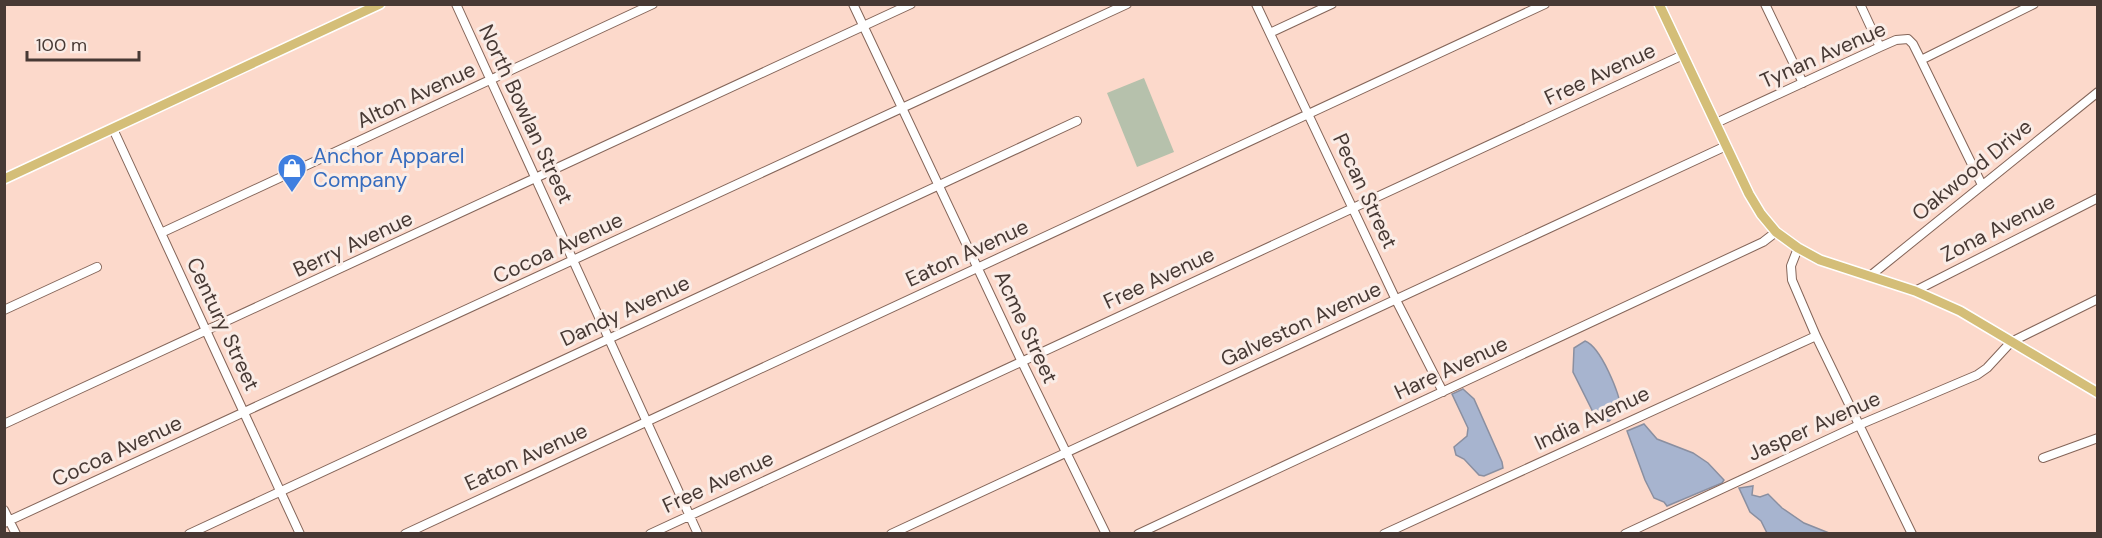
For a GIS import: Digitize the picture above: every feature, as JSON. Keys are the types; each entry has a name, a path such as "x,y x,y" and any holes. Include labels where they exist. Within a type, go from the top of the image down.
{"main road":[{"path":"4,179 380,4"},
{"path":"1659,4 1752,199 1761,214 1786,241 1820,260 1915,291 1960,311 2097,393"}],"street":[{"name":"North Bowlan Street","path":"456,4 698,534"},
{"name":"Alton Avenue","path":"161,233 653,4"},
{"name":"Acme Street","path":"853,4 1106,534"},
{"name":"Berry Avenue","path":"4,424 912,4"},
{"name":"Cocoa Avenue","path":"7,522 1127,4"},
{"name":"Pecan Street","path":"1256,4 1396,300 1443,392"},
{"path":"1270,33 1332,4"},
{"path":"1765,4 1803,83"},
{"path":"1860,4 1880,47"},
{"path":"1982,185 1921,60 2034,4"},
{"name":"Eaton Avenue","path":"405,534 1545,5"},
{"name":"Tynan Avenue","path":"1716,123 1896,40 1908,39 1921,60"},
{"name":"Free Avenue","path":"650,534 1683,55"},
{"name":"Oakwood Drive","path":"1870,276 2097,92"},
{"name":"Dandy Avenue","path":"189,534 1077,121"},
{"name":"Century Street","path":"113,129 300,534"},
{"name":"Galveston Avenue","path":"891,534 1726,146"},
{"name":"Zona Avenue","path":"1915,291 2097,198"},
{"name":"Hare Avenue","path":"1138,534 1763,242 1776,232"},
{"path":"1798,248 1791,266 1791,273 1816,336 1912,534"},
{"path":"4,309 97,267"},
{"path":"2011,342 2097,299"},
{"name":"India Avenue","path":"1384,534 1816,336"},
{"name":"Jasper Avenue","path":"1625,534 1859,425 1977,375 1987,368 2011,342"},
{"path":"2043,458 2097,438"},
{"path":"4,510 7,522 16,534"}],"green space":[{"path":"1144,78 1174,152 1137,167 1107,93"}],"water":[{"path":"1585,341 1603,361 1620,403 1621,410 1609,421 1602,422 1595,416 1573,372 1574,348"},
{"path":"1463,389 1474,399 1502,462 1503,468 1484,476 1479,475 1464,459 1456,455 1454,447 1467,436 1468,428 1452,394"},
{"path":"1644,424 1657,439 1693,453 1708,463 1724,480 1722,483 1667,506 1664,502 1654,498 1627,431"},
{"path":"1753,486 1752,495 1760,497 1768,494 1782,508 1804,523 1829,533 1767,533 1761,521 1750,512 1739,488"}],"place":[{"name":"Anchor Apparel Company","path":"292,194"}]}
